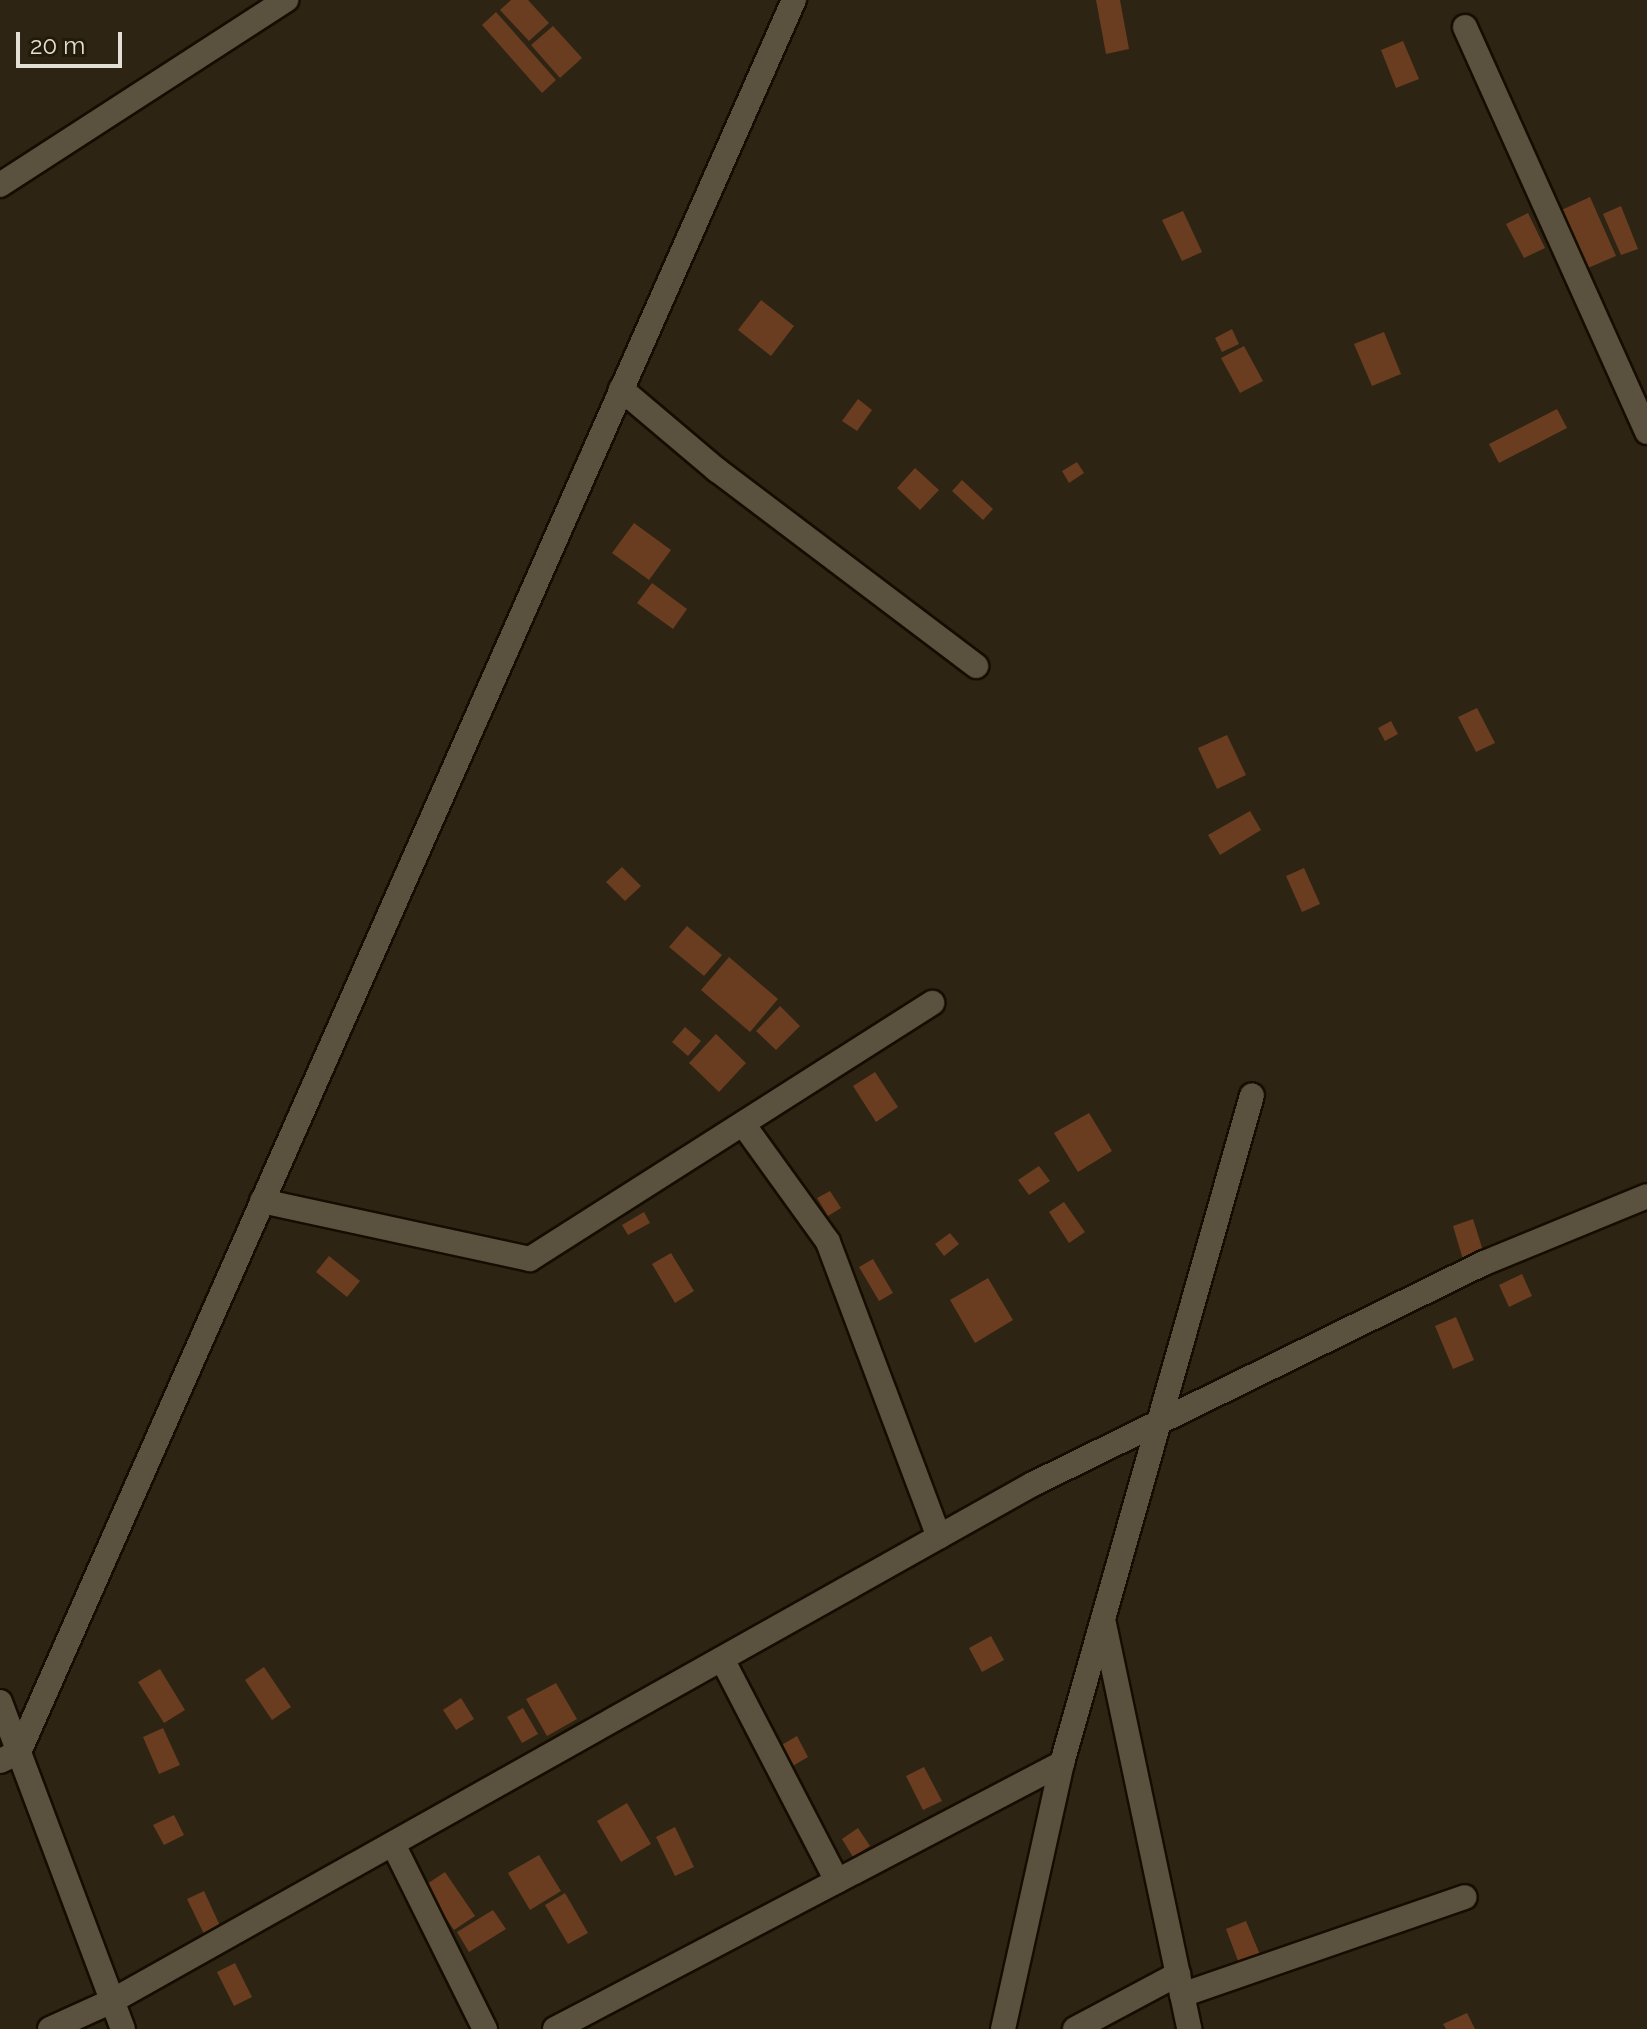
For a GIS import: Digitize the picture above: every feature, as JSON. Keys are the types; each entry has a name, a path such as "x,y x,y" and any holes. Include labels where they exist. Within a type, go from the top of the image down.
{"street":[{"path":"0,185 286,0"},
{"path":"9,1756 262,1201 794,0"},
{"path":"1465,27 1647,432"},
{"path":"621,389 717,470 976,666"},
{"path":"262,1201 530,1259 932,1003"},
{"path":"1003,2029 1062,1763 1252,1095"},
{"path":"743,1124 828,1242 939,1537"},
{"path":"50,2029 112,2001 939,1537 1159,1423 1484,1263 1647,1196"},
{"path":"1103,1619 1189,2029"},
{"path":"722,1659 837,1881"},
{"path":"0,1702 9,1756 123,2029"},
{"path":"555,2029 1062,1763"},
{"path":"393,1844 485,2029"},
{"path":"1075,2029 1180,1984 1465,1897"}],"building":[{"path":"511,0 528,0 549,23 529,41 500,10"},
{"path":"1096,0 1120,0 1129,49 1106,54"},
{"path":"496,12 556,80 542,93 482,25"},
{"path":"553,26 582,58 560,78 531,45"},
{"path":"1403,41 1419,79 1396,88 1381,50"},
{"path":"1590,197 1616,256 1581,271 1555,213"},
{"path":"1621,206 1638,249 1621,255 1603,214"},
{"path":"1183,211 1202,252 1182,261 1162,220"},
{"path":"1528,213 1545,248 1524,258 1506,224"},
{"path":"761,300 794,326 771,356 738,330"},
{"path":"1232,329 1239,344 1222,352 1215,338"},
{"path":"1384,332 1401,374 1372,386 1354,344"},
{"path":"1244,346 1263,381 1240,393 1221,358"},
{"path":"858,399 872,410 857,431 842,421"},
{"path":"1557,409 1567,428 1499,463 1489,444"},
{"path":"1077,462 1084,473 1069,483 1062,471"},
{"path":"915,468 939,490 920,510 897,488"},
{"path":"962,480 993,509 983,520 952,491"},
{"path":"634,523 671,550 649,580 612,553"},
{"path":"652,583 687,609 673,629 637,603"},
{"path":"1477,708 1495,743 1476,752 1458,717"},
{"path":"1391,721 1398,734 1385,741 1378,728"},
{"path":"1227,735 1246,775 1217,789 1198,748"},
{"path":"1250,811 1261,830 1220,855 1208,835"},
{"path":"622,867 641,886 625,901 606,882"},
{"path":"1304,868 1320,904 1302,912 1286,876"},
{"path":"687,926 722,955 704,976 669,947"},
{"path":"729,957 778,999 750,1032 701,990"},
{"path":"780,1006 800,1026 776,1050 756,1031"},
{"path":"685,1027 701,1041 688,1056 672,1042"},
{"path":"716,1034 746,1063 719,1092 689,1063"},
{"path":"875,1072 898,1107 876,1122 853,1086"},
{"path":"1089,1113 1112,1151 1078,1172 1054,1133"},
{"path":"1039,1166 1050,1181 1029,1195 1018,1180"},
{"path":"830,1191 841,1208 828,1216 817,1198"},
{"path":"1064,1202 1085,1232 1069,1243 1049,1212"},
{"path":"644,1212 650,1223 628,1235 622,1225"},
{"path":"1473,1219 1485,1257 1464,1263 1453,1226"},
{"path":"950,1233 959,1244 944,1256 935,1244"},
{"path":"671,1253 694,1291 675,1303 652,1264"},
{"path":"329,1256 360,1281 347,1297 316,1272"},
{"path":"873,1259 893,1293 879,1301 859,1267"},
{"path":"1522,1274 1532,1296 1509,1307 1499,1285"},
{"path":"988,1278 1013,1320 975,1343 950,1300"},
{"path":"1456,1317 1474,1360 1453,1369 1435,1326"},
{"path":"991,1636 1004,1660 982,1672 969,1648"},
{"path":"264,1667 291,1707 272,1720 245,1680"},
{"path":"160,1669 185,1710 164,1723 138,1682"},
{"path":"556,1683 577,1719 547,1736 526,1699"},
{"path":"461,1698 474,1719 456,1730 443,1710"},
{"path":"523,1708 538,1734 522,1743 507,1717"},
{"path":"163,1728 180,1765 159,1774 143,1737"},
{"path":"797,1736 808,1757 791,1767 780,1746"},
{"path":"924,1767 942,1801 923,1810 906,1776"},
{"path":"627,1803 651,1844 621,1862 597,1821"},
{"path":"174,1815 184,1835 164,1845 153,1825"},
{"path":"675,1827 694,1867 675,1876 656,1837"},
{"path":"858,1828 870,1846 853,1857 842,1839"},
{"path":"539,1855 561,1891 530,1910 508,1873"},
{"path":"445,1872 475,1916 454,1930 424,1886"},
{"path":"204,1891 221,1928 205,1936 187,1899"},
{"path":"565,1893 588,1933 568,1944 545,1905"},
{"path":"493,1910 506,1929 469,1952 457,1932"},
{"path":"1246,1921 1261,1957 1240,1966 1226,1929"},
{"path":"235,1963 252,1997 234,2006 217,1972"},
{"path":"1467,2013 1475,2029 1446,2029 1443,2024"}]}
